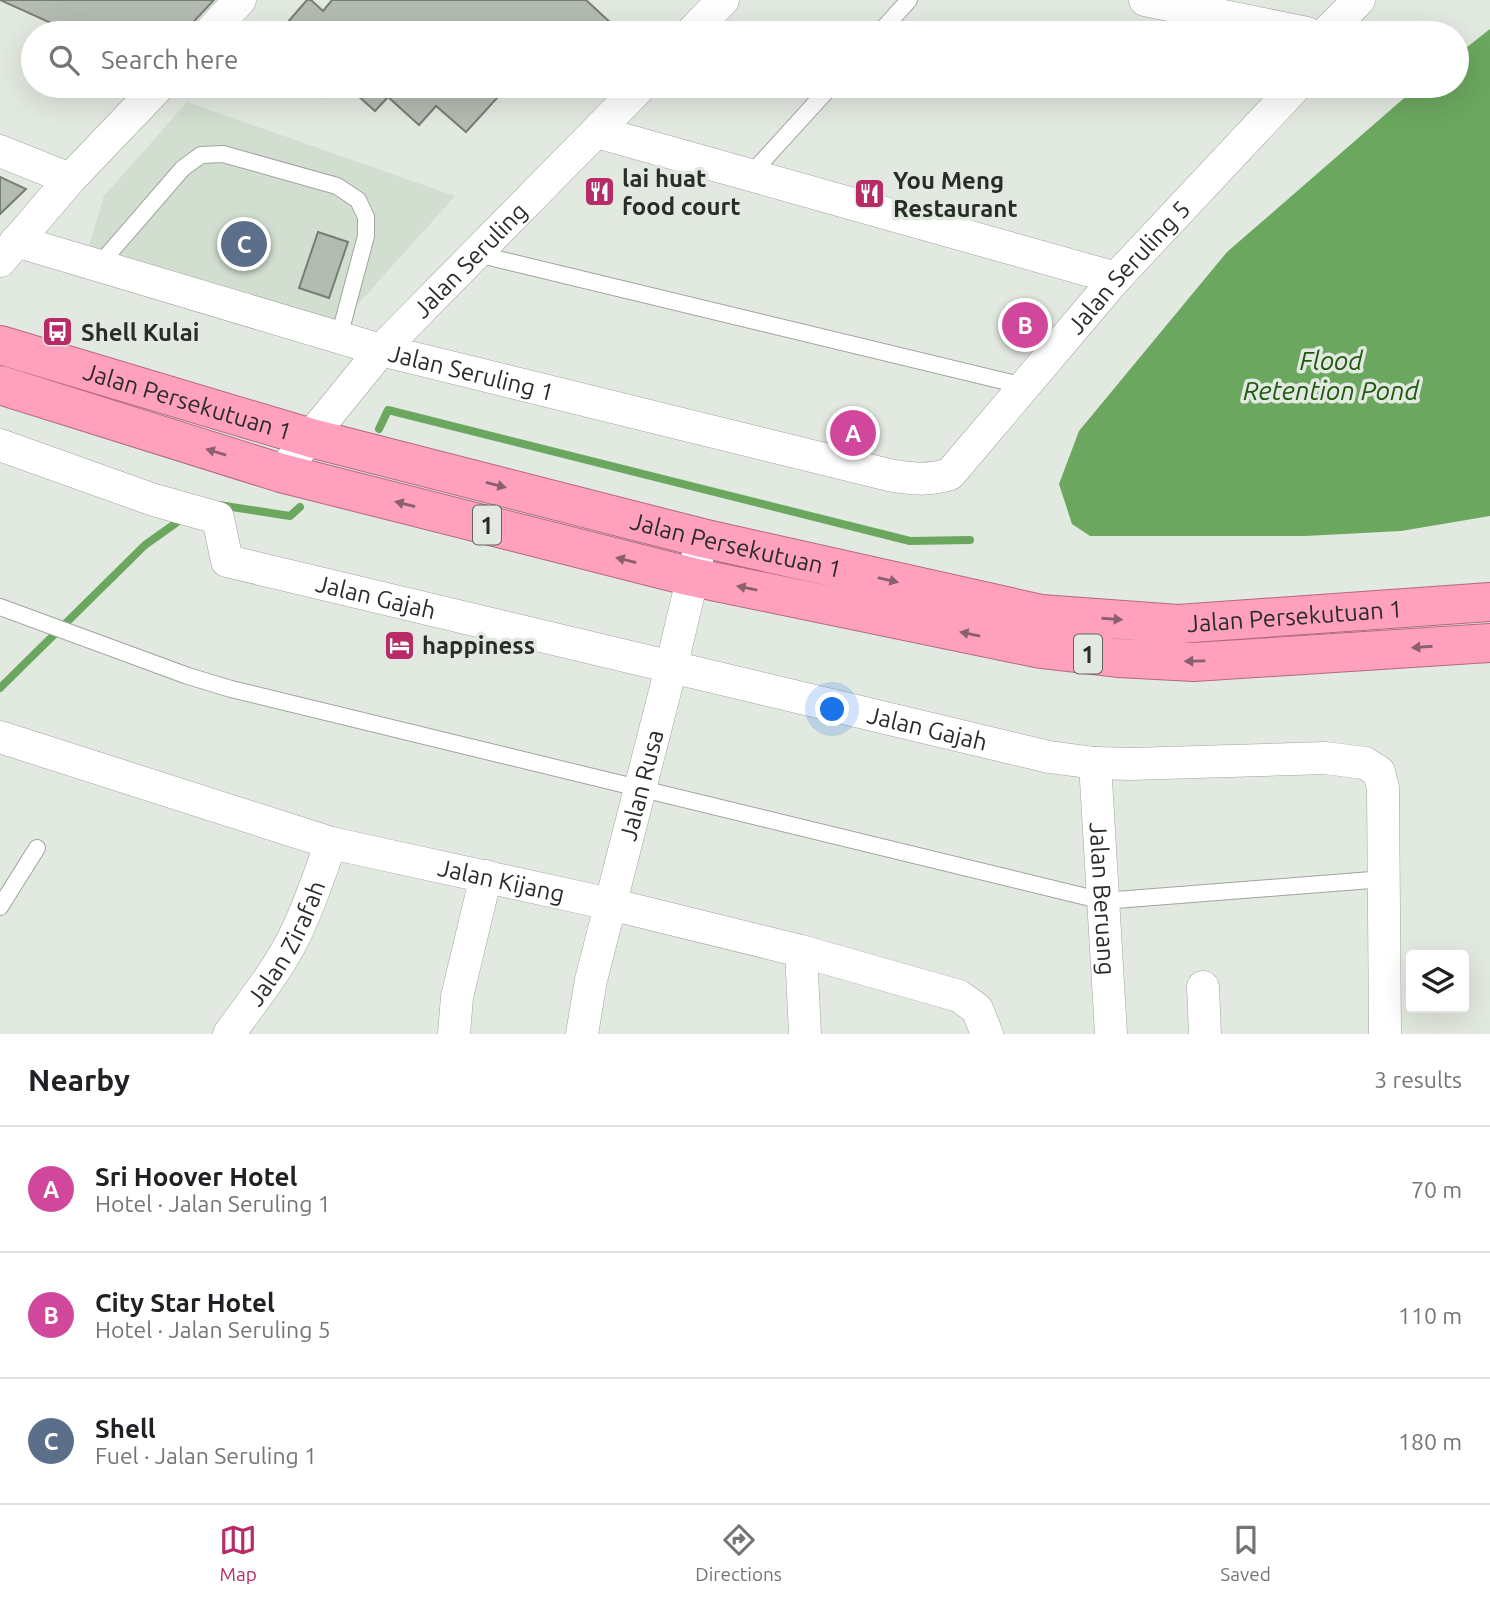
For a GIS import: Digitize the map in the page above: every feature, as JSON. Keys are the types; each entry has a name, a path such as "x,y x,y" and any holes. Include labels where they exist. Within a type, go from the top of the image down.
{"highway":[{"name":"Jalan Persekutuan 1","path":"0,345 311,438 702,538 1041,614 1178,624 1490,602"},
{"name":"Jalan Persekutuan 1","path":"0,385 281,473 692,577 1041,649 1118,658 1194,662 1490,643"}],"street":[{"path":"220,21 240,0"},
{"path":"703,21 723,0"},
{"path":"1145,0 1248,21"},
{"path":"1338,21 1359,0"},
{"path":"8,251 70,179 148,98"},
{"name":"Jalan Seruling","path":"281,473 381,350 630,98"},
{"name":"Jalan Seruling 5","path":"934,479 950,474 1116,278 1285,98"},
{"path":"597,132 1116,278"},
{"path":"0,151 70,179"},
{"name":"Jalan Seruling 1","path":"8,251 99,265 381,350 889,475 934,479"},
{"name":"Jalan Gajah","path":"0,445 154,500 218,518 227,561 1049,757 1095,764 1325,758 1365,763 1379,772 1383,788 1385,1034"},
{"name":"Jalan Rusa","path":"582,1034 590,980 702,538"},
{"name":"Jalan Kijang","path":"0,737 331,843 610,904 802,951 959,996 977,1009 987,1034"},
{"name":"Jalan Beruang","path":"1095,764 1111,1034"},
{"name":"Jalan Zirafah","path":"229,1034 279,964 293,939 331,843"},
{"path":"454,1034 457,997 486,876"},
{"path":"802,951 805,1034"},
{"path":"1203,987 1205,1034"}],"lane":[{"path":"890,21 909,0"},
{"path":"750,175 820,98"},
{"path":"99,265 183,169 201,155 223,154 337,186 358,200 366,217 366,236 339,337"},
{"path":"477,254 1024,386"},
{"path":"3,608 188,676 231,689 1103,901 1384,879"},
{"path":"0,907 37,848"}],"shaded area":[{"path":"187,102 455,196 335,330 88,248 104,196"}],"water":[{"name":"Flood Retention Pond","path":"1490,29 1490,516 1401,531 1305,536 1090,536 1072,524 1059,484 1079,431 1227,252 1404,98 1469,98 1469,46"}],"building":[{"path":"0,0 214,0 194,21 46,21"},
{"path":"307,0 311,0 323,11 332,0 586,0 609,21 289,21"},
{"path":"360,98 387,98 375,111"},
{"path":"389,98 497,98 466,132 436,106 419,125"},
{"path":"0,177 26,189 0,214"},
{"path":"318,232 348,242 329,298 299,288"}],"waterway":[{"path":"379,429 388,410 910,541 970,540"},
{"path":"219,505 290,516 300,507"},
{"path":"0,688 145,545 184,515"}],"place":[{"name":"lai huat food court","path":"599,192"},
{"name":"You Meng Restaurant","path":"870,194"},
{"name":"Shell","path":"244,244"},
{"name":"City Star Hotel","path":"1025,325"},
{"name":"Shell Kulai","path":"58,332"},
{"name":"Sri Hoover Hotel","path":"853,433"},
{"name":"happiness","path":"399,645"}]}
